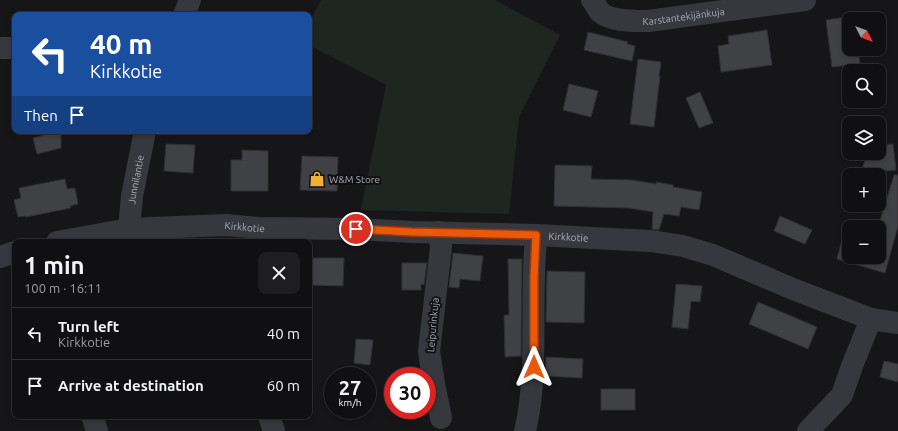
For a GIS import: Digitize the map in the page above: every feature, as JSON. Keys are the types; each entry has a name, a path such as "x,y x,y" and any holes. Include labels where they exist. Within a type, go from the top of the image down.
{"street":[{"path":"185,12 190,0"},
{"name":"Karstantekijänkuja","path":"592,0 600,12 612,18 626,21 648,21 805,0"},
{"path":"0,48 12,48"},
{"name":"Junnilantie","path":"129,229 132,196 144,134"},
{"name":"Kirkkotie","path":"74,239 129,229 226,226 260,235 356,229 651,240 683,246 713,255 793,289 872,319 898,324"},
{"name":"Leipurinkuja","path":"439,232 441,246 429,351 441,418"},
{"path":"525,431 531,409 534,382 534,277 536,235"},
{"path":"0,257 12,253"},
{"path":"808,431 842,395 852,366 872,319"},
{"path":"93,419 96,431"},
{"path":"270,419 274,431"}],"shaded area":[{"path":"321,0 495,0 560,35 519,117 509,214 361,210 386,85 312,47 312,17"}],"building":[{"path":"842,18 842,56 859,56 860,64 842,64 842,66 832,67 826,20"},
{"path":"767,30 772,65 721,72 718,46 729,44 728,36"},
{"path":"588,32 628,42 627,44 635,46 632,61 584,50"},
{"path":"638,59 661,62 654,127 630,124"},
{"path":"569,84 598,91 591,117 563,110"},
{"path":"700,92 713,123 699,128 686,98"},
{"path":"61,134 61,148 37,154 33,138 45,135"},
{"path":"166,144 195,145 193,173 164,171"},
{"path":"886,144 893,144 896,170 886,171 886,168 862,168 865,160 886,160"},
{"path":"242,150 268,151 268,191 231,191 231,160 242,160"},
{"path":"302,156 338,157 337,191 300,190"},
{"path":"555,165 592,166 591,179 632,180 656,184 656,182 673,185 673,187 702,192 699,210 681,207 679,216 664,214 659,230 652,229 653,212 629,208 554,206"},
{"path":"894,175 898,175 898,226 885,273 854,264 886,264 886,220 880,220 883,212 886,212 886,201"},
{"path":"65,179 67,189 75,188 78,204 70,206 71,208 26,217 18,217 14,200 21,198 19,188"},
{"path":"780,216 812,230 805,244 774,231"},
{"path":"842,240 842,260 837,259"},
{"path":"453,253 483,256 480,281 460,279 459,288 449,287"},
{"path":"312,258 344,258 343,286 312,285"},
{"path":"508,259 522,259 521,356 505,357 504,315 509,315"},
{"path":"402,263 427,263 424,285 421,284 421,290 402,290"},
{"path":"547,271 585,272 584,323 546,322"},
{"path":"676,284 702,286 700,302 691,301 688,329 672,327"},
{"path":"758,302 817,327 808,349 749,324"},
{"path":"356,339 373,340 370,365 354,363"},
{"path":"546,357 583,359 582,378 545,376"},
{"path":"884,361 898,364 898,382 880,377"},
{"path":"601,389 635,389 635,410 601,410"}],"place":[{"name":"W&M Store","path":"317,179"}],"route":[{"path":"356,229 536,235 534,277 534,367"}]}
